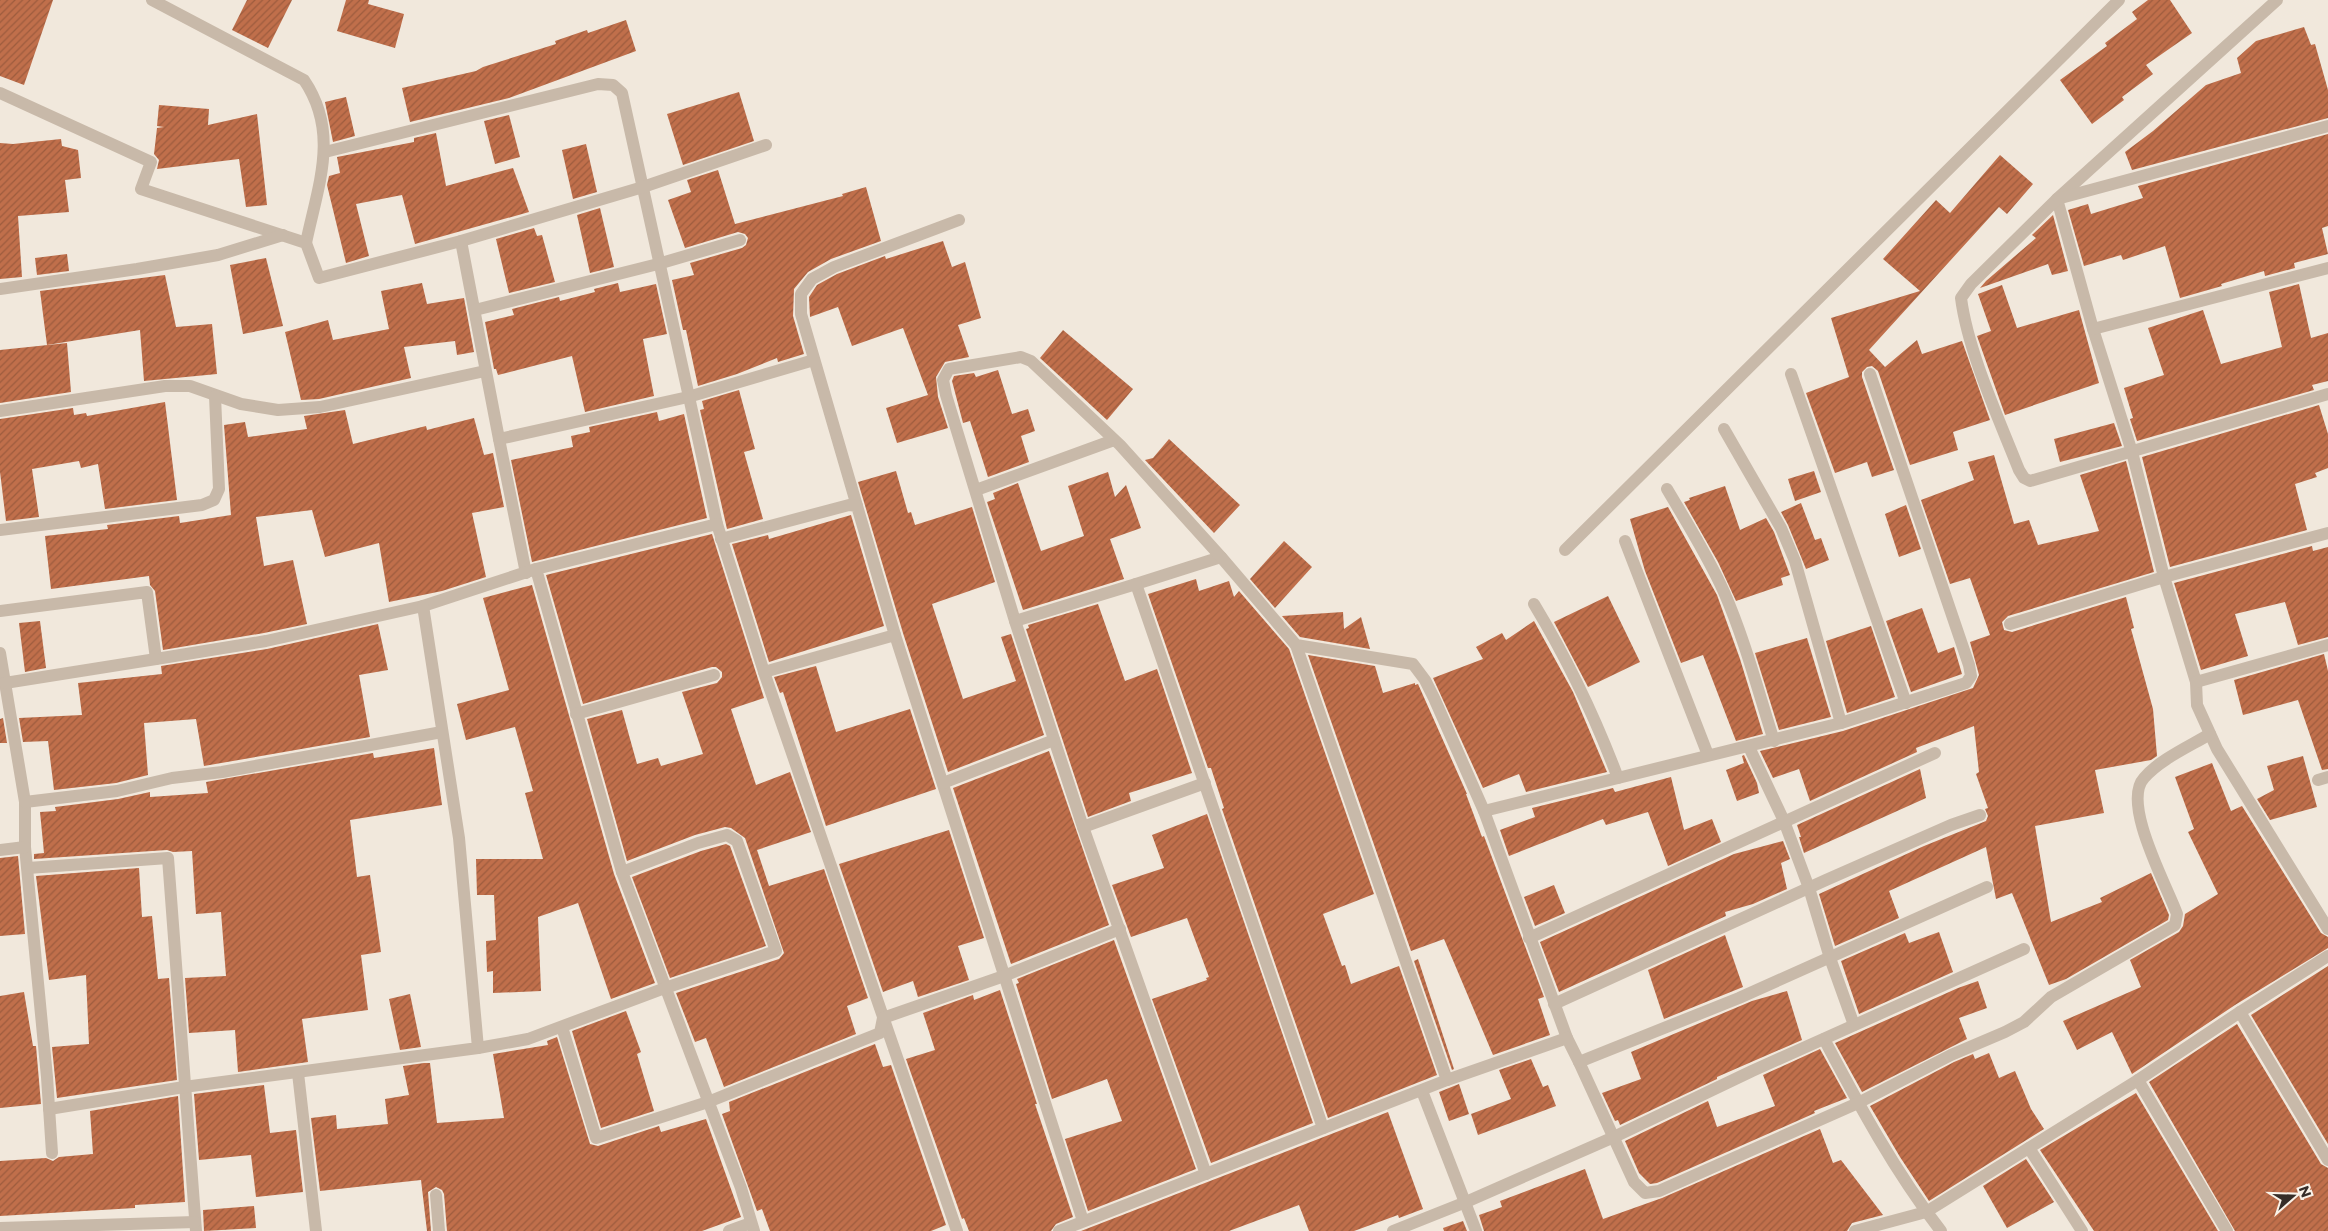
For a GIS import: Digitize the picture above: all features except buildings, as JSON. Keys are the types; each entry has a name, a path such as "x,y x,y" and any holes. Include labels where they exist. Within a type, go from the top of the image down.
{"street":[{"path":"152,0 304,80 316,98 322,122 325,152 306,243 319,278 462,241 643,187 766,146"},
{"path":"1565,550 2119,0"},
{"path":"2277,0 2057,199 1971,284 1961,298 1963,314 1991,398 2024,478 2030,481 2040,480 2328,394"},
{"path":"325,152 598,84 613,85 622,93 716,524 764,672 957,1231"},
{"path":"0,93 151,162 141,189 306,243"},
{"path":"2057,199 2328,126"},
{"path":"2057,199 2093,330 2132,452 2164,577 2196,682 2198,705 2217,749 2328,928"},
{"path":"960,220 834,267 812,279 801,294 801,314 895,635 1082,1221"},
{"path":"0,289 137,269 218,254 283,235"},
{"path":"475,310 658,264 740,240"},
{"path":"462,241 499,439 531,571 576,714 622,872 741,1188 752,1227 729,1231"},
{"path":"2093,330 2328,268"},
{"path":"1206,1174 1083,827 1015,621 946,395 943,380 949,369 1021,357 1031,361 1114,440 1221,557 1296,645 1447,1080"},
{"path":"499,439 688,397 814,360"},
{"path":"0,411 165,386 190,386 241,404 278,410 320,407 485,371"},
{"path":"1791,374 1906,703"},
{"path":"1484,811 1708,755 1749,748 1841,723 1966,683 1970,676 1969,665 1870,374"},
{"path":"0,530 202,506 214,500 219,489 215,396"},
{"path":"1724,429 1781,528 1795,561 1841,723"},
{"path":"976,490 1114,440"},
{"path":"1667,489 1706,553 1725,594 1740,632 1774,741"},
{"path":"721,539 849,505 857,506"},
{"path":"5,683 266,642 422,606 531,571 716,524"},
{"path":"2010,624 2164,577 2328,533"},
{"path":"1625,540 1708,755"},
{"path":"1015,621 1221,557"},
{"path":"1136,584 1323,1128"},
{"path":"0,611 147,592 156,659"},
{"path":"1534,604 1580,686 1597,721 1618,778"},
{"path":"422,606 459,838 478,1048"},
{"path":"764,672 895,635"},
{"path":"1296,645 1413,664 1425,680 1484,811 1567,1038 1634,1182 1644,1193 1659,1191 1858,1103 1952,1055 2018,1025 2050,997 2175,925 2177,914 2139,820 2137,802 2142,780 2148,774 2210,734"},
{"path":"2196,682 2328,645"},
{"path":"0,653 25,802 24,847 28,868 52,1153"},
{"path":"576,714 714,675"},
{"path":"25,802 117,791 172,778 222,772 442,732"},
{"path":"943,782 1054,740"},
{"path":"1749,748 1784,821 1810,888 1830,958 1854,1025"},
{"path":"1529,938 1935,753"},
{"path":"1083,827 1205,783"},
{"path":"1554,1004 1951,825 1980,814"},
{"path":"49,1109 184,1087 478,1048 528,1039 665,988 776,951 737,841 728,835 698,843 622,872"},
{"path":"0,850 24,847"},
{"path":"0,1228 196,1227 168,858 28,868"},
{"path":"1579,1062 1739,998 1987,887"},
{"path":"883,1018 1004,976 1120,929"},
{"path":"1393,1231 1466,1202 1614,1137 1752,1071 2024,949"},
{"path":"1855,1231 1926,1212 2138,1080 2328,956"},
{"path":"2240,1012 2328,1160"},
{"path":"562,1027 596,1138 708,1102 880,1033 883,1018"},
{"path":"1059,1231 1447,1080 1567,1038"},
{"path":"1824,1039 1858,1103 1926,1212 1941,1231"},
{"path":"298,1073 316,1231"},
{"path":"2138,1080 2227,1231"},
{"path":"1422,1091 1476,1231"},
{"path":"2029,1148 2082,1231"},
{"path":"436,1195 439,1231"}]}
